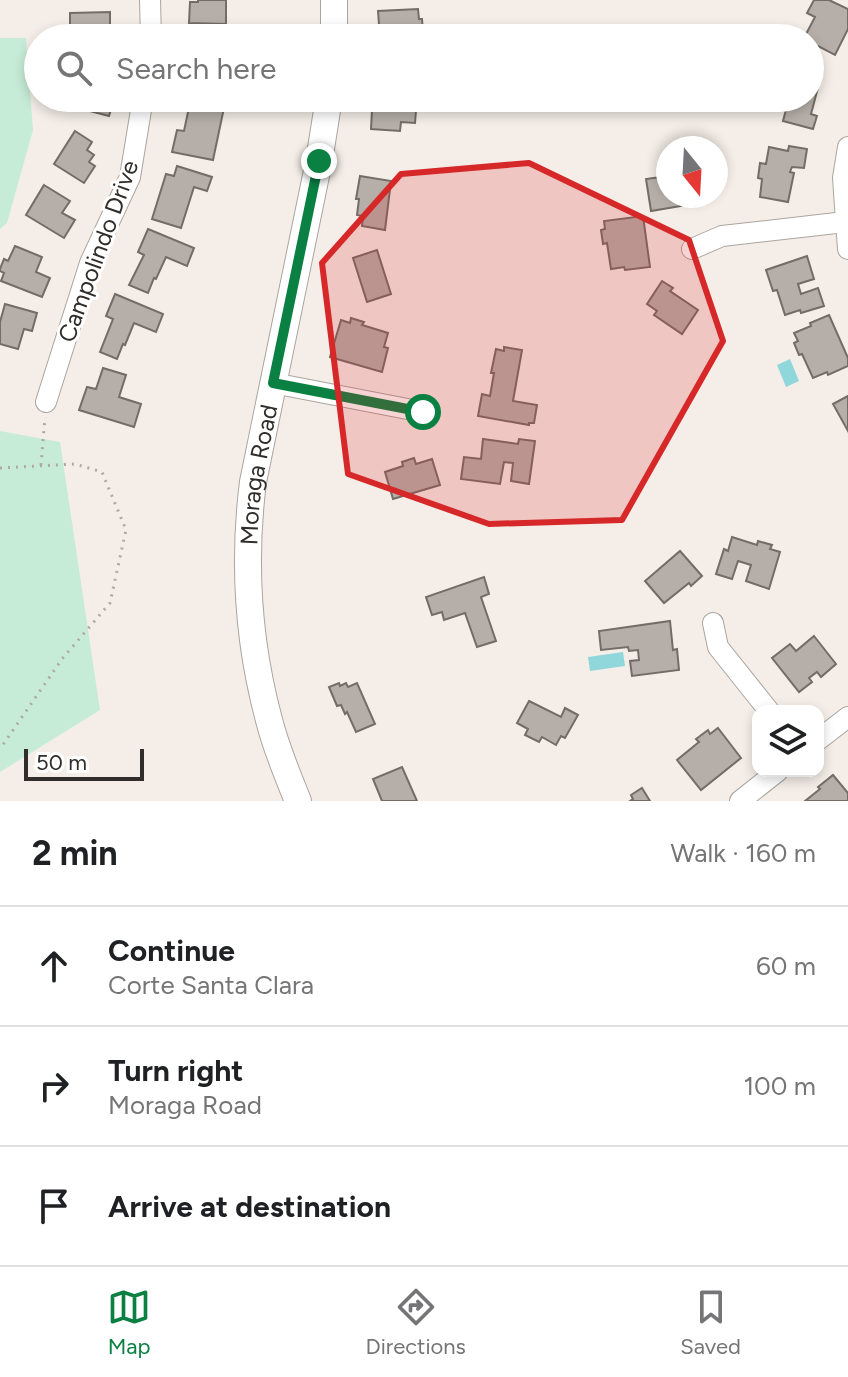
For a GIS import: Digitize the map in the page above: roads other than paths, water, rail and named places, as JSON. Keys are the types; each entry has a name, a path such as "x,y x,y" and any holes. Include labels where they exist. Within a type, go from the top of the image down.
{"main road":[{"path":"334,0 334,24"},
{"name":"Moraga Road","path":"298,801 279,752 259,675 249,598 249,509 327,112"}],"street":[{"path":"150,0 151,24"},
{"name":"Campolindo Drive","path":"46,402 90,263 130,177 141,112"},
{"path":"848,147 843,178 848,249"},
{"path":"692,249 722,236 845,222"},
{"path":"273,383 423,412"},
{"path":"713,623 718,647 764,705"},
{"path":"824,735 848,717"},
{"path":"740,801 770,777"}],"water":[{"path":"790,359 799,381 786,387 777,365"},
{"path":"623,652 625,666 590,671 588,657"}]}
